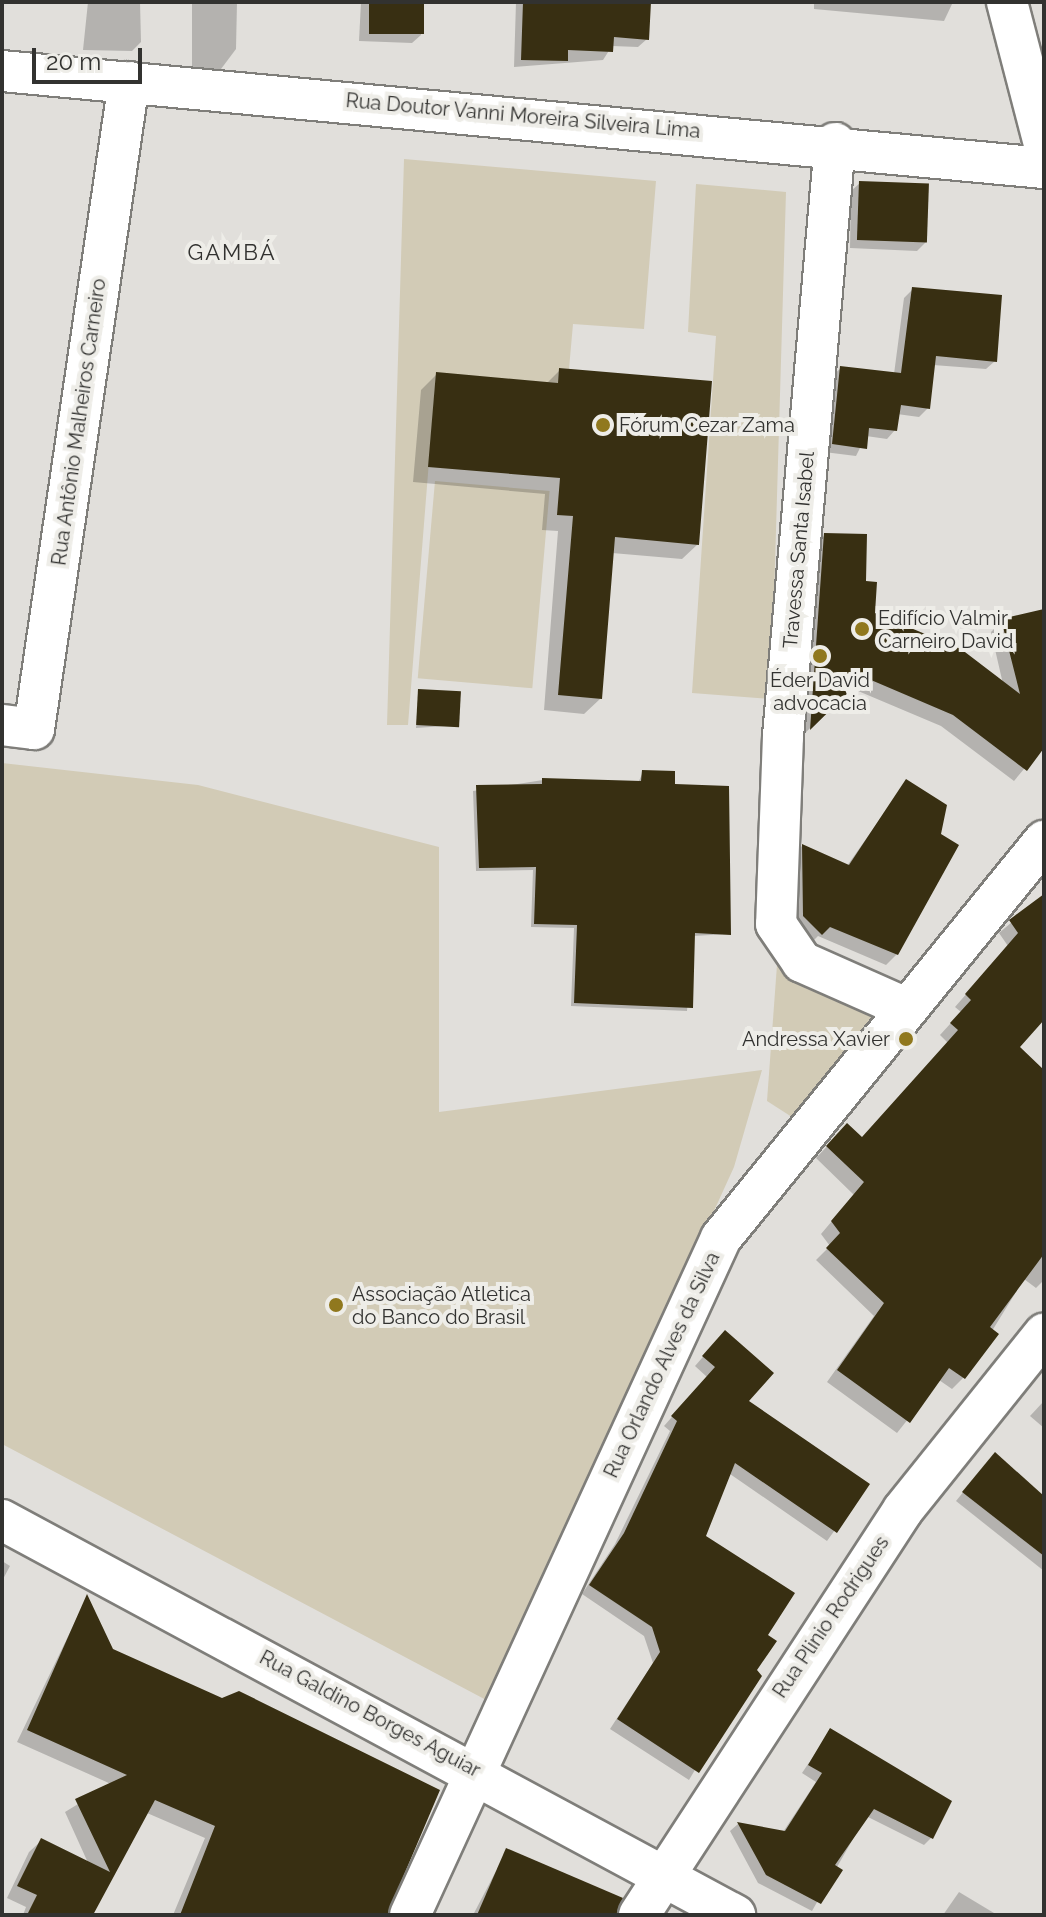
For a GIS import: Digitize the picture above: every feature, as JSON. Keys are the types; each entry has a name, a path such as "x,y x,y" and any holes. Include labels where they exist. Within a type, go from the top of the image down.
{"street":[{"path":"1007,2 1044,144"},
{"name":"Rua Doutor Vanni Moreira Silveira Lima","path":"2,71 835,143 1044,168"},
{"name":"Rua Antônio Malheiros Carneiro","path":"2,725 34,729 129,82"},
{"name":"Travessa Santa Isabel","path":"835,143 783,736 776,924 791,954 906,1008"},
{"name":"Rua Orlando Alves da Silva","path":"410,1915 710,1257 906,1008 1044,841"},
{"name":"Rua Plinio Rodrigues","path":"639,1915 662,1872 903,1510 1044,1334"},
{"name":"Rua Galdino Borges Aguiar","path":"2,1520 478,1771 735,1915"}],"shaded area":[{"path":"404,159 656,181 644,329 573,324 569,369 559,368 558,383 436,373 408,725 387,725"},
{"path":"696,184 786,192 771,699 692,693 716,336 688,332"},
{"path":"435,481 550,491 532,688 418,678"},
{"name":"Associação Atletica do Banco do Brasil","path":"2,763 198,785 439,847 439,1112 762,1070 734,1167 490,1702 2,1444"},
{"path":"777,965 881,1020 795,1119 767,1101"}],"building":[{"path":"369,2 424,2 424,34 369,34"},
{"path":"523,2 651,2 649,40 614,37 613,52 568,50 568,61 521,60"},
{"path":"859,181 929,183 927,242 857,240"},
{"path":"912,287 1002,295 997,362 936,356 930,409 901,405 897,431 869,428 867,449 832,444 840,366 901,373"},
{"path":"559,368 712,381 699,545 615,537 602,699 558,695 573,516 557,515 560,478 428,467 436,372 558,383"},
{"path":"824,533 867,534 866,581 877,582 875,613 961,649 1020,694 1001,619 1044,609 1044,748 1027,771 953,715 864,677 810,730"},
{"path":"418,689 461,691 459,727 416,725"},
{"path":"642,770 675,771 675,784 729,786 731,935 695,933 693,1008 574,1003 577,925 534,924 536,867 479,868 476,785 542,784 542,778 641,781"},
{"path":"906,779 947,805 941,834 959,845 898,955 830,927 822,935 803,916 802,844 849,865"},
{"path":"1044,894 1044,1020 1020,1047 1044,1070 1044,1254 990,1327 999,1334 965,1379 949,1368 910,1423 837,1370 884,1303 826,1248 840,1233 831,1221 864,1182 826,1146 847,1123 862,1137 958,1030 950,1023 971,1000 965,994 1018,933 1009,920"},
{"path":"725,1330 774,1373 749,1401 870,1484 837,1533 735,1463 706,1536 795,1593 768,1635 777,1641 757,1670 762,1676 699,1773 617,1719 660,1652 652,1627 589,1585 624,1533 677,1421 671,1416 715,1367 702,1356"},
{"path":"995,1452 1044,1496 1044,1556 962,1492"},
{"path":"87,1594 113,1649 222,1698 239,1691 440,1790 387,1915 180,1915 215,1826 155,1800 93,1915 27,1915 37,1895 17,1886 41,1838 110,1872 75,1799 127,1775 27,1730"},
{"path":"830,1728 952,1801 933,1839 874,1809 835,1865 843,1870 821,1904 766,1875 737,1822 785,1831 822,1773 808,1765"},
{"path":"506,1848 623,1898 616,1915 477,1915"}],"place":[{"name":"Fórum Cezar Zama","path":"603,425"},
{"name":"Edifício Valmir Carneiro David","path":"862,629"},
{"name":"Éder David advocacia","path":"820,656"},
{"name":"Andressa Xavier","path":"906,1039"},
{"name":"Associação Atletica do Banco do Brasil","path":"336,1305"}],"district":[{"name":"GAMBÁ","path":"232,253"}]}
